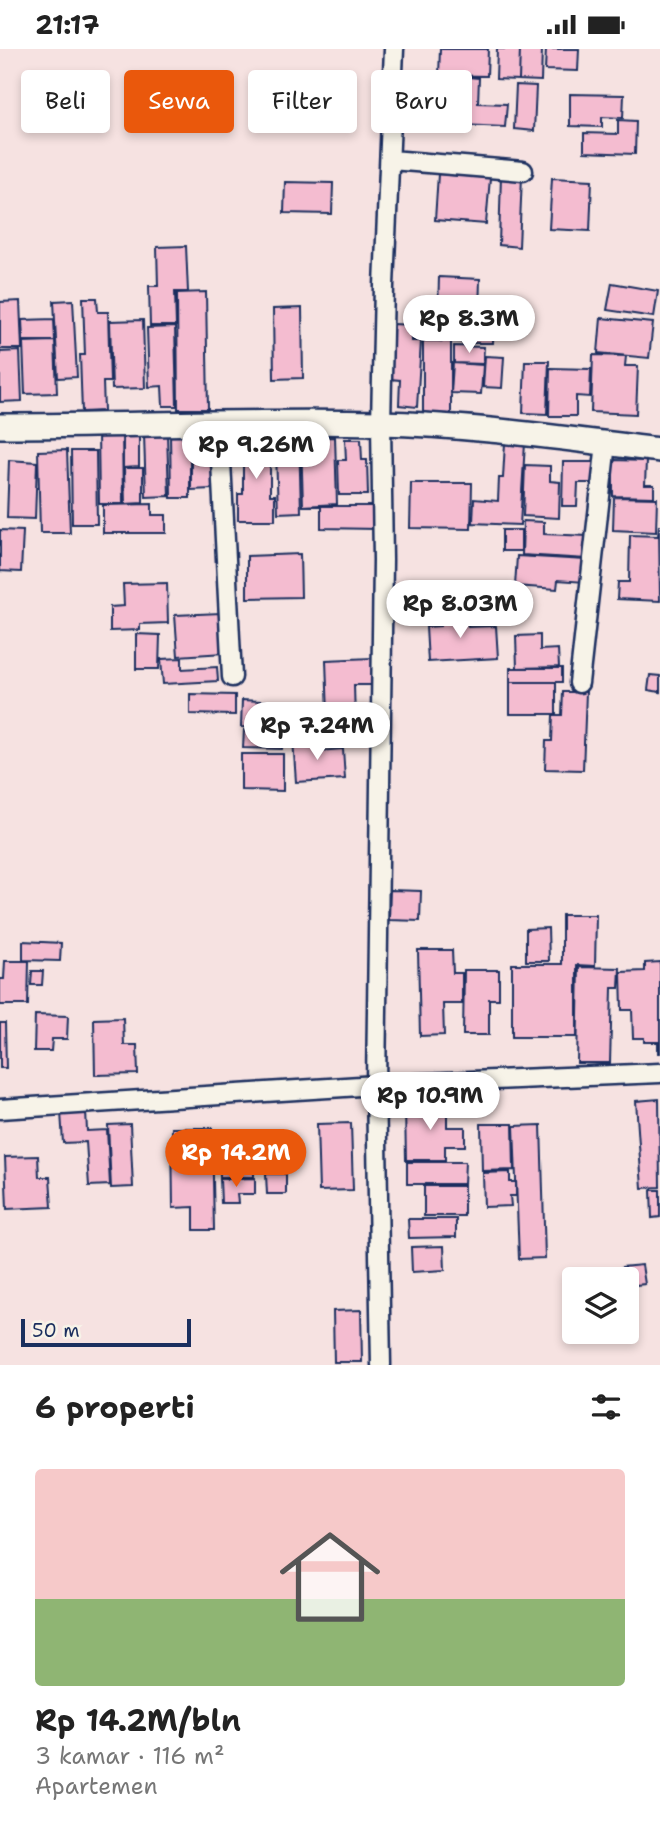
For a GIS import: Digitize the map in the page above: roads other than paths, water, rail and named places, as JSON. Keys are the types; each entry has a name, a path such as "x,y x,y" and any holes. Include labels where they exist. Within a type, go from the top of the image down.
{"street":[{"path":"381,1365 376,1085 383,560 381,423 394,49"},
{"path":"391,160 523,171"},
{"path":"219,422 232,677"},
{"path":"0,426 219,422 381,423 486,430 660,450"},
{"path":"579,683 606,443"},
{"path":"0,1109 376,1085 660,1073"}]}
